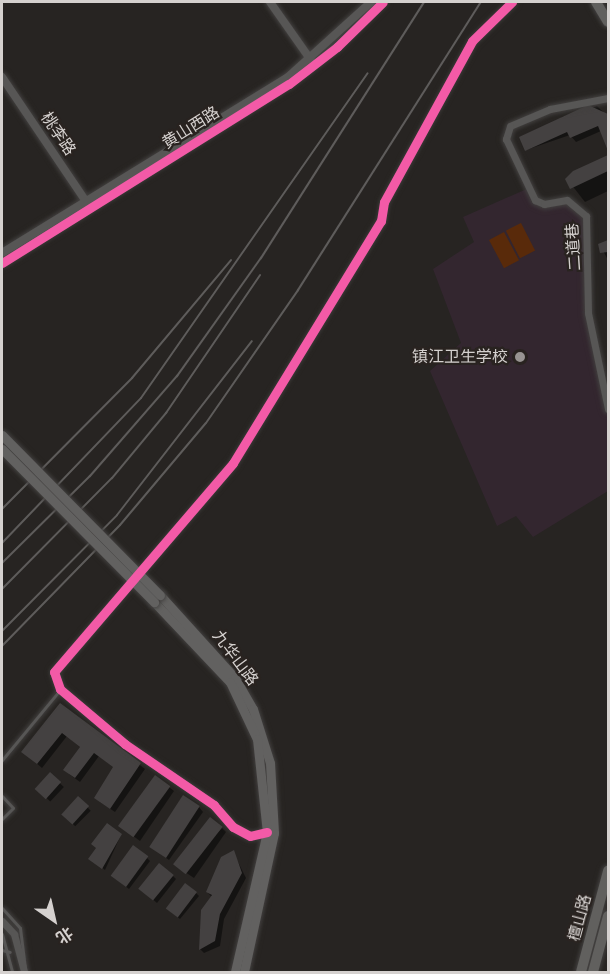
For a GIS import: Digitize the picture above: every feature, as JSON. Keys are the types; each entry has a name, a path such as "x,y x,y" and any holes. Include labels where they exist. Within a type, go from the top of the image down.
{"main road":[{"path":"596,2 609,21"},
{"name":"九华山路","path":"2,435 235,678 252,709 270,763 274,833 244,972"},
{"name":"九华山路","path":"2,449 157,598 206,653 246,710 262,765 267,832 235,972"},
{"name":"檀山路","path":"581,972 609,871"},
{"name":"檀山路","path":"593,972 609,916"}],"street":[{"path":"270,2 310,59"},
{"name":"黄山西路","path":"2,263 310,59 371,2"},
{"name":"黄山西路","path":"2,254 289,84 383,2"},
{"path":"267,832 250,836 233,826 214,805 125,744 60,689 54,672 122,587 198,510 281,392 381,221 384,202 472,41 512,2"},
{"name":"桃李路","path":"2,77 88,205"},
{"name":"二道巷","path":"608,101 550,110 510,126 506,139 535,200 544,204 567,200 586,216 588,313 609,409"},
{"path":"2,921 14,934 24,972"}],"lane":[{"path":"2,760 60,689"},
{"path":"2,796 13,808 2,819"},
{"path":"2,908 20,927 24,972"},
{"path":"2,934 10,952 12,972"},
{"path":"2,950 10,952"}],"shaded area":[{"name":"镇江卫生学校","path":"529,188 535,200 544,204 567,200 586,216 588,313 608,409 608,491 533,537 516,516 497,526 430,371 461,343 433,269 474,242 463,217"},
{"path":"521,223 535,251 520,258 506,231"},
{"path":"504,232 519,260 504,268 489,240"}],"building":[{"path":"588,105 608,114 608,151 598,126 570,138 567,132 525,151 519,137"},
{"path":"608,155 608,171 570,189 565,179 573,171"},
{"path":"608,240 608,252 600,253 598,244"},
{"path":"60,703 141,763 110,809 94,798 113,767 94,753 75,778 63,770 80,747 62,733 37,764 21,752"},
{"path":"50,772 61,782 46,799 35,789"},
{"path":"155,775 170,786 133,837 118,826"},
{"path":"183,795 200,806 166,858 149,847"},
{"path":"78,796 89,806 72,825 61,815"},
{"path":"210,817 223,827 186,874 173,864"},
{"path":"107,823 122,834 102,869 88,859 96,848 91,844"},
{"path":"133,845 148,856 126,887 111,876"},
{"path":"234,850 242,873 220,914 215,941 199,950 201,910 212,895 206,892 221,857"},
{"path":"159,863 174,875 153,901 138,889"},
{"path":"185,883 197,892 178,918 166,909"}],"railway":[{"path":"2,563 90,476 177,376 261,258 424,2"},
{"path":"2,646 120,525 206,423 298,290 481,2"},
{"path":"2,543 141,398 368,73"},
{"path":"2,509 132,378 231,260"},
{"path":"2,589 112,478 166,413 260,275"},
{"path":"2,631 117,515 252,341"}],"cycle path":[{"path":"2,263 289,84 337,47 383,2"},
{"path":"267,832 250,836 233,827 214,805 125,744 60,689 54,672 233,463 381,221 384,202 472,41 512,2"}],"place":[{"name":"镇江卫生学校","path":"520,357"}]}
